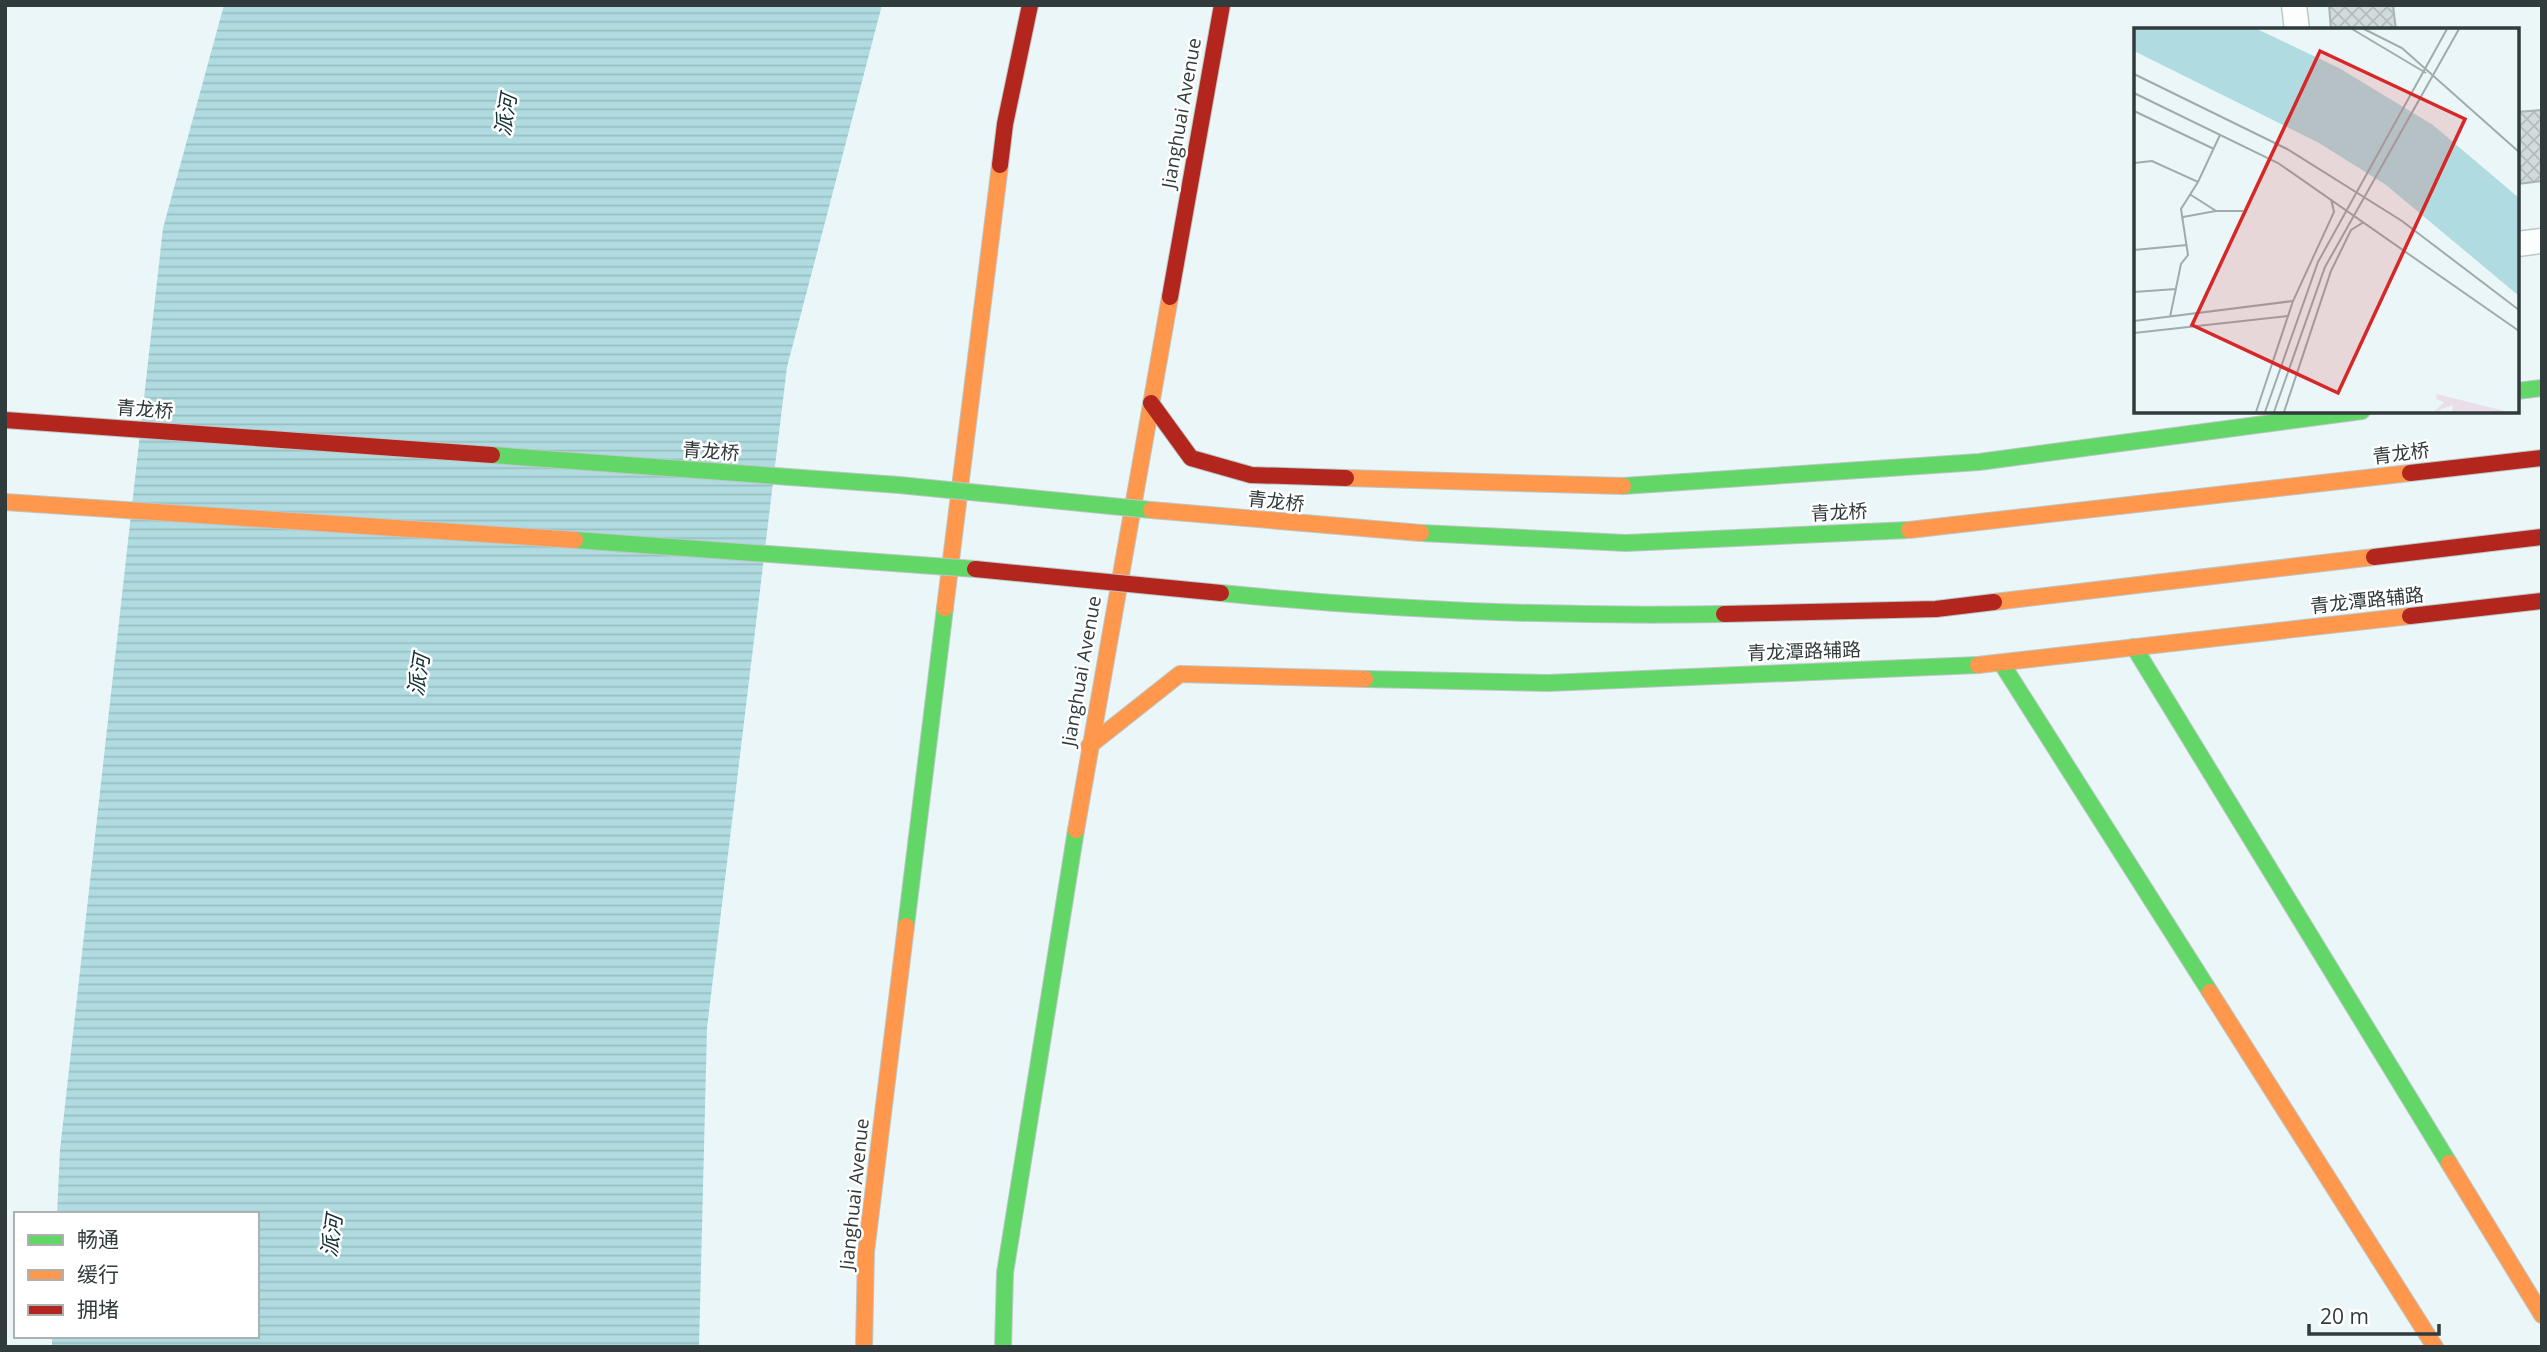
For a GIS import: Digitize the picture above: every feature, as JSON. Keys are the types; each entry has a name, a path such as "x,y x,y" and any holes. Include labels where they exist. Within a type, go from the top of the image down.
{"main road":[{"name":"Jianghuai Avenue","path":"864,1347 866,1252 1001,152 1030,5"},
{"name":"Jianghuai Avenue","path":"1003,1347 1004,1273 1089,746 1222,5"},
{"path":"2519,391 2542,388"},
{"path":"1150,403 1191,458 1251,475 1640,487 1979,462 2347,413"},
{"name":"青龙桥","path":"5,420 899,485 1352,529 1626,543 1931,528 2542,458"},
{"path":"5,502 890,561 1341,605 1615,616 1936,609 2542,537"},
{"name":"青龙潭路辅路","path":"1089,746 1180,674 1548,683 2003,664 2542,601"},
{"path":"2134,647 2542,1315"},
{"path":"2003,664 2435,1347"}],"lane":[{"path":"2294,5 2297,28"},
{"path":"2519,244 2542,241"}],"water":[{"name":"派河","path":"224,5 882,5 787,367 707,1028 699,1347 52,1347 52,1338 259,1338 259,1212 57,1212 60,1150 163,228"}],"building":[{"path":"2329,5 2393,5 2396,28 2331,28"},
{"path":"2542,110 2542,181 2519,184 2519,112"}],"traffic: fast":[{"path":"2519,391 2542,388"},
{"path":"1623,486 1979,462 2347,413"},
{"path":"492,455 899,485 1151,510"},
{"path":"1421,533 1626,543 1909,530"},
{"path":"575,540 975,569"},
{"path":"1221,593 1472,611 1724,614"},
{"path":"906,926 945,608"},
{"path":"2134,647 2449,1163"},
{"path":"2002,664 2210,992"},
{"path":"1365,679 1548,683 1978,665"},
{"path":"1003,1347 1005,1273 1076,830"}],"traffic: slow":[{"path":"945,608 1000,165"},
{"path":"1076,830 1170,297"},
{"path":"1909,530 2410,473"},
{"path":"1346,478 1623,486"},
{"path":"5,502 575,540"},
{"path":"1151,510 1421,533"},
{"path":"1994,602 2374,557"},
{"path":"1978,665 2410,616"},
{"path":"1089,746 1180,674 1365,679"},
{"path":"864,1347 866,1252 906,926"},
{"path":"2210,992 2435,1347"},
{"path":"2449,1163 2542,1315"}],"traffic: jam":[{"path":"1000,165 1005,124 1030,5"},
{"path":"1170,297 1222,5"},
{"path":"1151,403 1191,458 1251,475 1346,478"},
{"path":"5,420 492,455"},
{"path":"2410,473 2542,458"},
{"path":"2374,557 2542,537"},
{"path":"975,569 1221,593"},
{"path":"2410,616 2542,601"},
{"path":"1724,614 1936,609 1994,602"}]}
